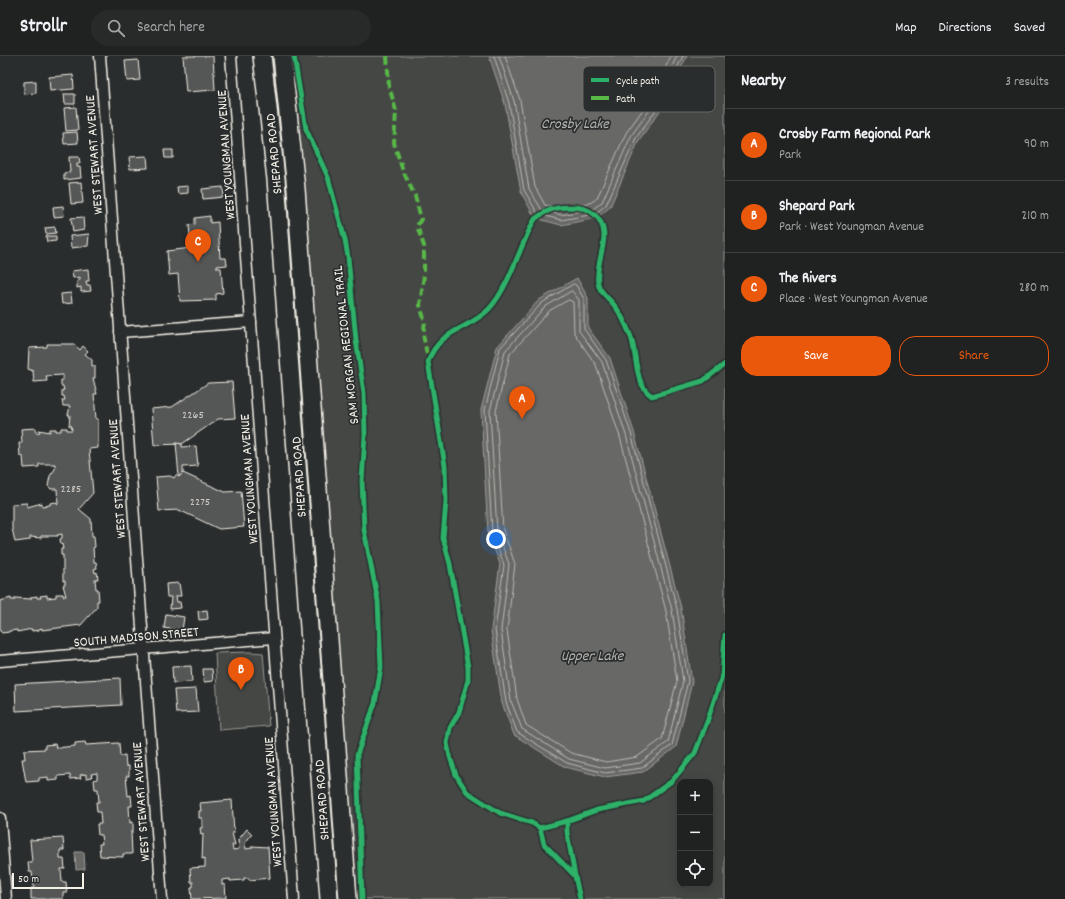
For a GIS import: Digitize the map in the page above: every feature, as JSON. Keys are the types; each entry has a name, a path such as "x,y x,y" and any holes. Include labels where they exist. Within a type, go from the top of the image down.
{"highway":[{"name":"SHEPARD ROAD","path":"262,56 276,179 329,899"},
{"name":"SHEPARD ROAD","path":"282,60 297,197 348,894"}],"street":[{"name":"WEST STEWART AVENUE","path":"100,56 162,899"},
{"name":"WEST YOUNGMAN AVENUE","path":"231,56 294,899"},
{"path":"120,332 251,322"},
{"name":"SOUTH MADISON STREET","path":"0,661 274,638"},
{"path":"0,818 6,899"}],"shaded area":[{"path":"289,56 725,56 725,899 357,899"},
{"path":"215,653 263,653 269,726 219,730"}],"water":[{"name":"Crosby Lake","path":"489,56 687,56 682,66 583,66 583,112 659,112 639,140 610,207 597,218 561,225 535,218 521,192 505,104"},
{"name":"Upper Lake","path":"577,278 588,298 588,328 610,358 634,432 681,608 692,682 676,747 643,772 605,777 565,767 514,735 502,703 491,630 500,564 488,533 481,410 497,347 539,300"},
{"path":"75,852 84,852 85,869 76,870"}],"building":[{"path":"183,56 213,56 215,90 186,92"},
{"path":"138,60 140,80 127,81 125,61"},
{"path":"73,75 74,89 50,91 49,77"},
{"path":"36,81 36,93 24,94 24,82"},
{"path":"64,94 75,94 75,104 65,104"},
{"path":"76,107 78,130 66,131 64,108"},
{"path":"77,132 78,143 64,144 63,133"},
{"path":"164,150 173,150 173,158 165,158"},
{"path":"147,156 148,168 130,169 129,157"},
{"path":"69,157 79,157 80,163 77,163 77,167 80,167 81,178 64,180 64,173 70,172"},
{"path":"81,182 83,203 71,204 69,183"},
{"path":"188,186 188,193 178,194 177,187"},
{"path":"223,187 224,197 203,199 202,189"},
{"path":"63,206 64,216 54,217 53,207"},
{"path":"210,216 210,223 218,222 220,258 226,258 227,265 217,266 217,268 221,268 223,293 216,294 216,300 180,301 178,274 169,275 167,251 191,248 189,225 195,224 195,218"},
{"path":"83,217 84,230 73,232 71,218"},
{"path":"55,227 56,233 46,234 45,228"},
{"path":"89,234 88,246 71,248 70,236"},
{"path":"46,236 56,236 56,241 47,242"},
{"path":"88,269 89,281 86,281 87,285 90,285 91,291 81,292 81,287 77,288 77,281 80,280 80,277 73,278 72,271"},
{"path":"71,293 72,303 62,304 61,294"},
{"path":"47,344 74,344 80,350 83,346 88,351 85,354 92,360 92,366 95,366 95,378 93,378 97,394 94,394 96,419 98,419 98,448 89,449 93,493 79,509 91,519 92,536 94,536 95,547 93,548 94,562 96,562 97,568 94,569 95,573 97,572 98,579 95,579 99,601 97,601 97,607 81,625 42,630 42,628 32,631 32,629 17,632 17,630 2,633 0,631 0,601 11,598 11,600 15,600 15,598 31,599 31,597 37,596 37,598 41,598 40,596 47,595 47,598 56,597 56,594 63,594 63,596 66,596 63,585 65,585 65,581 63,581 63,555 61,555 61,549 63,549 60,539 62,538 62,534 57,535 58,536 41,536 41,538 30,537 30,540 15,542 12,528 12,504 27,503 27,507 42,503 42,506 50,505 50,503 56,502 58,504 57,489 51,489 48,486 50,476 55,469 55,464 39,464 39,467 24,468 23,456 20,456 19,443 22,443 21,429 36,428 36,433 40,432 39,430 50,432 50,429 61,431 61,428 72,430 71,425 69,426 70,415 68,415 70,406 63,406 62,400 65,400 64,396 62,396 62,390 64,390 63,386 61,386 63,375 46,376 47,381 34,382 33,371 28,369 29,348 47,347"},
{"path":"232,382 235,418 218,419 182,444 154,445 151,409 172,407 208,383"},
{"path":"176,443 182,444 182,447 196,446 198,466 183,467 183,473 179,477"},
{"path":"183,473 225,492 241,491 244,527 219,529 179,510 159,511 156,477 170,476 174,478 176,475 179,477"},
{"path":"179,583 181,596 176,596 177,602 180,602 181,608 170,609 171,597 167,597 166,584"},
{"path":"207,610 208,619 199,620 198,611"},
{"path":"166,614 184,617 182,631 164,628"},
{"path":"191,666 192,682 173,683 172,667"},
{"path":"203,669 212,669 213,681 204,682"},
{"path":"120,678 121,705 16,711 15,684"},
{"path":"196,689 198,712 176,713 174,690"},
{"path":"85,742 86,745 119,743 120,756 125,755 126,766 129,766 129,776 126,776 128,796 131,795 132,806 129,806 130,823 133,822 133,832 131,832 132,854 123,854 123,857 100,856 99,844 102,844 101,835 98,835 97,824 101,824 100,812 97,812 96,802 99,802 98,789 95,789 94,780 97,779 97,773 91,774 92,777 86,778 86,774 80,775 81,778 70,779 70,775 58,776 58,780 48,781 48,777 39,778 39,781 26,782 22,759 25,759 24,750 45,749 45,745 55,744 56,748 75,746 75,743"},
{"path":"232,800 234,833 232,833 235,845 232,845 233,850 239,849 238,840 247,829 252,834 245,843 246,849 252,848 252,846 268,847 270,878 249,880 249,878 244,878 244,880 230,881 230,879 222,880 222,885 225,884 226,898 192,899 191,887 193,887 193,882 191,882 190,868 205,867 205,858 202,859 203,834 201,835 200,828 202,828 202,818 199,818 199,811 201,811 200,803"},
{"path":"63,838 64,850 60,850 60,859 64,859 65,869 61,869 62,882 66,882 67,892 63,892 63,899 31,899 31,888 34,888 32,872 29,872 28,862 32,862 30,840"}],"marked path":[{"path":"387,56 389,86 396,111 394,143 403,171 415,196 421,219 417,226 424,246 424,275 420,305 425,322 423,334 428,360"}],"cycle path":[{"name":"SAM MORGAN REGIONAL TRAIL","path":"294,56 306,129 328,177 345,240 356,340 364,393 365,436 362,481 364,530 378,601 381,667 375,703 357,755 362,899"},
{"path":"540,828 532,823 500,813 467,792 456,775 450,757 447,743 450,728 459,712 468,680 468,667 450,564 443,538 446,501 445,466 428,362 439,343 447,336 481,316 496,300 503,290 535,219 545,212 554,209 575,207 590,211 600,221 604,238 599,265 598,283 602,292 617,308 626,325 633,344 639,377 646,391 652,396 703,381 725,364"},
{"path":"580,899 575,876 544,844 540,828 567,821 597,810 644,801 672,781 695,753 707,722 722,676 725,635"},
{"path":"567,821 567,832 575,876"}],"place":[{"name":"The Rivers","path":"198,262"},
{"name":"Crosby Farm Regional Park","path":"522,419"},
{"name":"Shepard Park","path":"241,690"}]}
